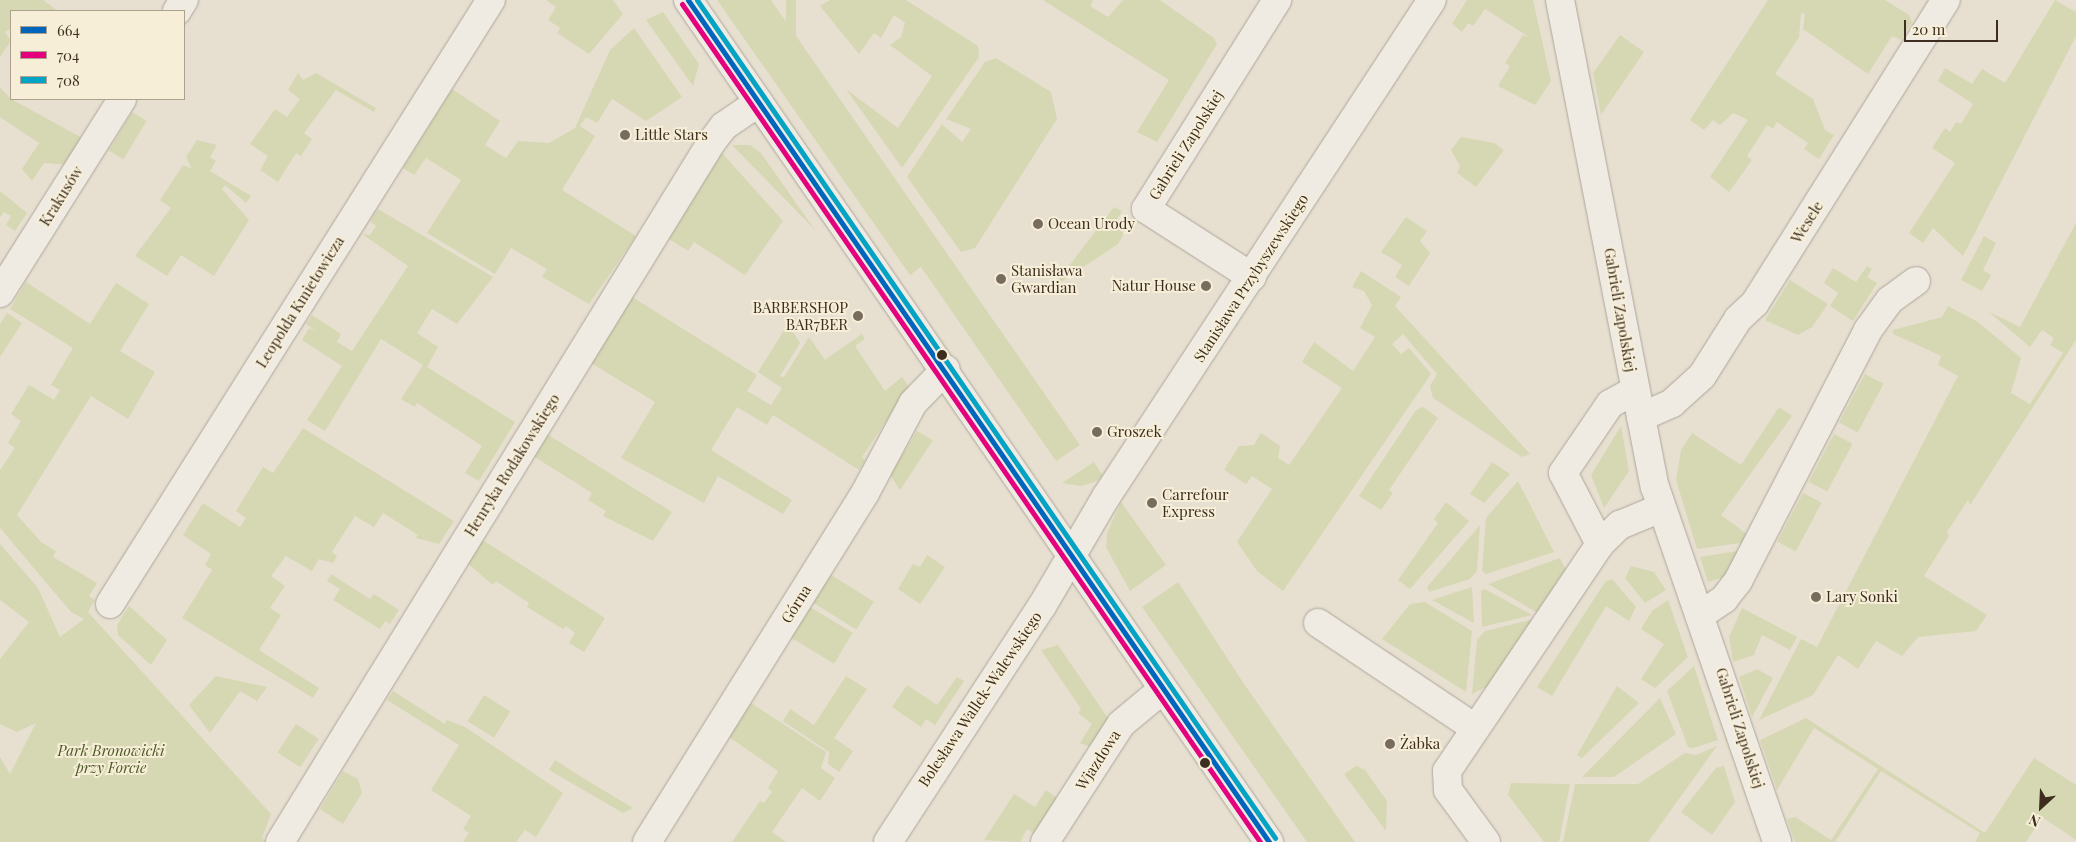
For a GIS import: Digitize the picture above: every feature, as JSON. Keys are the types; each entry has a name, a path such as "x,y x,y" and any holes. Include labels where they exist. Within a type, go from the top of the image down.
{"street":[{"name":"Leopolda Kmietowicza","path":"110,604 491,0"},
{"path":"688,0 946,369 1162,690 1269,842"},
{"name":"Gabrieli Zapolskiej","path":"1252,277 1146,209 1277,0"},
{"name":"Stanisława Przybyszewskiego","path":"1071,556 1432,0"},
{"name":"Gabrieli Zapolskiej","path":"1560,0 1635,390 1661,508 1702,614 1777,842"},
{"name":"Wesele","path":"1641,417 1672,403 1702,376 1740,317 1755,303 1946,0"},
{"name":"Krakusów","path":"0,293 121,100"},
{"name":"Henryka Rodakowskiego","path":"280,842 711,142 724,126 759,102"},
{"path":"1702,614 1724,599 1738,581 1872,324 1898,292 1916,281"},
{"name":"Górna","path":"647,842 865,493 913,403 946,369"},
{"path":"1600,544 1564,473 1614,400 1635,390"},
{"path":"1486,842 1445,783 1447,771 1600,544 1620,525 1661,508"},
{"name":"Bolesława Wallek-Walewskiego","path":"888,842 1071,556"},
{"path":"1318,623 1475,728"},
{"name":"Wjazdowa","path":"1045,842 1121,724 1162,690"}],"green space":[{"path":"0,0 43,0 57,10 10,10 10,30 5,32 10,42 0,57"},
{"path":"546,0 613,0 623,14 589,54 557,33 560,28 548,20 556,7"},
{"path":"717,0 771,0 1080,445 1056,461 921,267 910,275"},
{"path":"786,0 796,0 796,78 786,78"},
{"path":"830,0 906,0 978,46 979,57 902,168 846,89 898,128 932,76 890,45 901,37 905,23 894,15 881,38 874,33 859,54 820,6"},
{"path":"1043,0 1093,0 1090,6 1108,17 1123,0 1160,0 1214,38 1217,44 1157,142 1137,132 1169,80"},
{"path":"1467,0 1533,0 1551,81 1535,105 1498,86 1510,66 1505,63 1523,35 1529,37 1485,9 1473,26 1468,23 1462,32 1452,24"},
{"path":"1768,0 1885,0 1909,15 1912,22 1901,40 1892,36 1868,74 1803,29 1805,14 1801,13 1799,37 1775,74 1813,99 1825,130 1834,135 1819,159 1804,149 1808,143 1777,122 1773,129 1767,125 1747,156 1752,160 1729,192 1710,177 1748,120 1733,113 1720,125 1713,120 1704,130 1690,120"},
{"path":"2055,0 2076,12 2076,36 1963,256 1933,228 1923,243 1909,233 1955,163 1932,148 1945,128 1950,132 1956,122 1961,124 1973,104 1938,81 1945,68 1972,84 1982,69 2005,83"},
{"path":"663,12 699,64 693,86 646,20"},
{"path":"634,28 682,97 646,121 612,99 597,123 586,117 580,126 595,136 562,190 636,236 589,304 542,277 547,269 511,248 495,274 427,233 461,180 426,158 414,175 403,168 452,89 500,121 485,145 506,158 518,141 549,143 575,128 610,50"},
{"path":"1620,35 1644,52 1601,115 1593,73"},
{"path":"996,58 1051,92 1057,119 975,248 961,252 907,177 942,124 962,142 971,129 946,119 985,62"},
{"path":"298,73 303,80 316,73 376,108 374,112 336,90 304,133 312,139 301,156 296,153 278,182 260,170 268,156 250,144 275,109 287,117 300,99 288,90"},
{"path":"0,87 10,100 86,140 71,165 44,163 32,181 22,169 39,143 0,117"},
{"path":"132,112 147,121 123,159 109,151"},
{"path":"1461,137 1494,143 1504,150 1476,187 1457,173 1460,166 1451,150"},
{"path":"197,140 217,145 210,157 216,161 210,171 251,196 246,203 225,185 222,189 249,220 214,276 181,255 167,276 135,256 171,208 160,200 183,165 192,169 186,157"},
{"path":"732,145 750,145 761,153 815,230"},
{"path":"722,153 783,221 745,275 694,242 688,251 669,239"},
{"path":"0,191 27,213 15,231 6,225 11,216 4,212 0,217"},
{"path":"1114,207 1122,211 1113,226 1124,233 1118,244 1052,288"},
{"path":"378,209 493,277 457,324 432,309 417,333 438,347 427,367 515,422 479,481 465,473 482,446 417,403 415,407 401,399 423,365 381,339 325,431 307,420 342,366 302,340 309,328 316,331 306,324 312,315 341,334 337,342 352,351 408,266 362,234 370,235 376,226 370,221"},
{"path":"1406,217 1427,231 1420,241 1430,253 1409,286 1395,277 1402,265 1381,252"},
{"path":"2076,223 2076,340 1970,505 1968,500 1947,532 1949,536 1924,576 1987,615 1976,631 1918,637 1902,656 1876,641 1858,669 1838,655 1813,695 1759,720 1801,639 1817,647 1958,376 1938,365 1941,356 1893,334 1893,330 1942,317 1948,306 1978,322 2021,358 2011,393 2030,404 2063,353 2050,345 2054,338 2042,330 2030,347 1989,312 2020,327"},
{"path":"1984,236 1996,243 1983,270 1991,275 1982,291 1961,280"},
{"path":"1867,266 1872,269 1867,277 1877,283 1853,321 1830,306 1838,293 1824,283 1833,268 1856,282"},
{"path":"1361,271 1401,297 1395,306 1530,454 1522,457 1433,398 1430,386 1437,374 1403,334 1392,344 1401,354 1409,348 1431,374 1283,591 1257,571 1237,542 1272,489 1252,476 1246,484 1224,470 1239,446 1254,445 1261,433 1280,446 1278,458 1289,465 1307,439 1342,388 1302,362 1314,342 1353,371 1375,337 1360,328 1372,305 1364,291 1352,287"},
{"path":"1790,280 1828,304 1812,327 1798,335 1765,320"},
{"name":"Park Bronowicki przy Forcie","path":"26,282 90,324 116,283 149,304 120,351 155,372 128,419 91,396 17,515 41,542 56,551 53,557 97,583 89,596 95,600 88,612 271,814 262,838 268,842 0,842 0,757 10,774 36,723 17,732 0,724 0,659 29,622 0,600 0,544 38,588 60,637 84,619 71,612 0,528 0,470 15,448 8,443 21,421 11,414 29,385 54,400 60,390 51,385 73,348 10,309"},
{"path":"632,297 757,375 747,391 771,405 782,388 758,372 788,324 800,343 780,376 784,377 809,337 825,360 862,334 865,339 855,346 885,391 902,377 909,387 862,457 865,460 859,470 773,415 767,425 737,407 711,450 792,500 783,514 718,476 704,503 621,458 655,402 591,363"},
{"path":"7,313 22,323 0,357 0,324"},
{"path":"1865,374 1884,384 1858,432 1839,423"},
{"path":"1423,407 1438,418 1389,490 1393,493 1381,510 1359,496 1416,410"},
{"path":"1779,407 1792,416 1721,515 1751,537 1748,542 1697,549 1676,480 1681,450 1692,433 1741,465"},
{"path":"1621,426 1629,471 1604,508 1591,475"},
{"path":"303,428 454,521 439,544 416,538 418,535 383,513 374,527 355,516 332,552 337,556 333,563 319,559 312,571 286,556 271,576 285,586 270,608 281,615 259,650 319,688 313,698 182,618 212,570 205,565 211,554 183,535 203,503 240,527 246,518 236,511 263,467 273,473"},
{"path":"917,431 933,440 900,490 890,475"},
{"path":"547,434 672,512 653,541 603,516 606,511 588,500 592,493 533,456"},
{"path":"1834,434 1853,444 1827,492 1809,482"},
{"path":"1094,462 1103,476 1097,481 1081,486 1062,483"},
{"path":"1492,462 1510,474 1484,503 1470,494"},
{"path":"1518,481 1554,552 1486,574 1482,571 1486,518"},
{"path":"1803,493 1822,503 1796,551 1777,542"},
{"path":"1121,502 1166,565 1130,591 1106,547 1107,533"},
{"path":"1446,502 1469,521 1410,589 1398,580 1438,523 1434,519"},
{"path":"1480,525 1477,571 1470,579 1429,592 1427,587"},
{"path":"481,539 605,618 584,652 569,643 575,633 566,626 563,629 527,607 529,603 496,581 493,585 467,563"},
{"path":"1744,550 1728,576 1708,582 1700,557"},
{"path":"927,555 945,567 920,604 898,589 913,564 920,567"},
{"path":"1560,558 1566,570 1538,613 1488,584"},
{"path":"1631,566 1654,572 1666,590 1645,603 1625,578"},
{"path":"828,573 874,602 856,630 811,601"},
{"path":"331,574 370,599 374,594 399,610 390,624 385,621 380,629 333,600 340,589 327,581"},
{"path":"1612,579 1636,607 1629,621 1606,606 1552,696 1537,687 1605,582"},
{"path":"1178,582 1242,681 1355,842 1307,842 1142,607"},
{"path":"1472,587 1474,623 1432,600"},
{"path":"1485,589 1532,615 1482,627 1481,591"},
{"path":"1668,600 1688,657 1655,688 1641,679 1664,644 1641,629 1652,611"},
{"path":"1425,602 1472,631 1466,692 1382,639 1410,604"},
{"path":"129,606 167,640 151,665 118,635 117,625"},
{"path":"808,606 853,633 834,664 789,637"},
{"path":"1742,608 1797,637 1790,650 1762,635 1754,655 1733,662 1729,637"},
{"path":"1534,619 1488,686 1472,694 1477,640 1485,631"},
{"path":"1058,645 1112,724 1093,748 1080,743 1092,724 1078,713 1081,709 1041,650"},
{"path":"1694,666 1718,740 1693,748 1688,747 1667,691"},
{"path":"1757,669 1773,678 1752,717 1739,677"},
{"path":"216,676 267,687 257,701 240,691 210,733 189,705"},
{"path":"846,676 867,689 834,738 853,751 839,772 828,764 829,752 783,721 790,709 814,725"},
{"path":"957,677 964,681 935,725 926,719 921,727 892,707 907,685 937,705"},
{"path":"1617,686 1639,703 1582,758 1577,755"},
{"path":"393,691 445,724 447,720 465,727 563,793 536,837 525,830 516,842 463,842 469,833 463,829 471,816 431,790 459,745 387,700"},
{"path":"484,695 510,711 494,738 468,721"},
{"path":"1660,698 1676,734 1614,777 1582,777"},
{"path":"751,703 826,752 821,768 835,778 820,801 802,788 772,832 786,842 732,842 760,801 764,803 772,792 768,788 778,771 729,737"},
{"path":"1806,718 1985,833 2034,758 2076,785 2076,840 2042,817 2026,842 1975,842 1980,833 1881,771 1835,842 1795,842 1787,819 1795,817 1831,840 1878,769 1814,728 1777,790 1760,740"},
{"path":"296,724 319,739 300,767 277,753"},
{"path":"1717,746 1648,842 1563,842 1575,784 1638,784 1685,753 1696,755"},
{"path":"555,760 633,808 623,813 549,770"},
{"path":"1356,766 1365,770 1387,801 1386,831 1344,774"},
{"path":"1724,766 1735,802 1712,835 1681,812 1716,768"},
{"path":"343,771 358,779 362,793 343,824 320,809"},
{"path":"1511,783 1570,784 1559,842 1544,842 1508,795"},
{"path":"1046,790 1062,801 1039,837 1027,829 1020,842 984,840 1014,794 1035,807"}],"transit line":[{"name":"664","path":"688,0 1269,842"},
{"name":"708","path":"697,0 1275,838"},
{"name":"704","path":"682,4 1260,842"}],"place":[{"name":"Little Stars","path":"625,135"},
{"name":"Ocean Urody","path":"1038,224"},
{"name":"Stanisława Gwardian","path":"1001,279"},
{"name":"Natur House","path":"1206,286"},
{"name":"BARBERSHOP BAR7BER","path":"858,316"},
{"name":"Groszek","path":"1097,432"},
{"name":"Carrefour Express","path":"1152,503"},
{"name":"Lary Sonki","path":"1816,597"},
{"name":"Żabka","path":"1390,744"}]}
